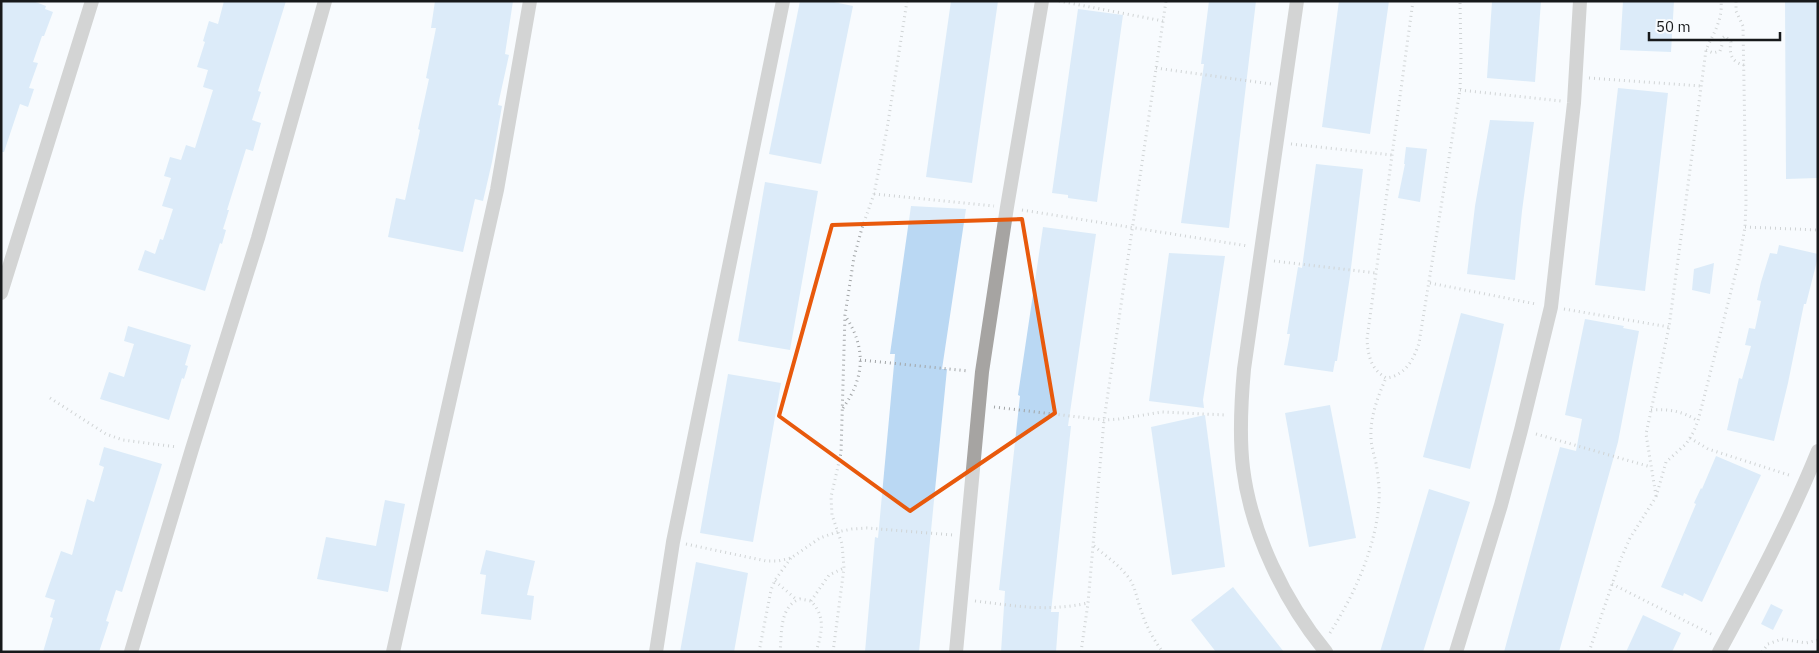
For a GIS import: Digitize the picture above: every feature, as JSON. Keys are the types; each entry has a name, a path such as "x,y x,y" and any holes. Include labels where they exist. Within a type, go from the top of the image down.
{"street":[{"path":"1,293 92,1"},
{"path":"132,652 192,449 258,238 325,1"},
{"path":"393,652 497,190 530,1"},
{"path":"656,652 673,542 783,1"},
{"path":"956,652 982,372 1007,207 1042,1"},
{"path":"1297,1 1244,369 1240,416 1243,468 1252,515 1273,568 1302,618 1324,649"},
{"path":"1456,652 1483,566 1521,430 1551,307 1574,103 1580,1"},
{"path":"1722,647 1768,562 1818,451"}],"path":[{"path":"833,652 844,568 844,558 832,515 831,497 841,453 845,315 854,257 874,194 887,129 907,1"},
{"path":"1059,1 1163,21"},
{"path":"1081,652 1088,603 1104,420 1166,1"},
{"path":"1413,1 1376,273 1368,347 1371,362 1379,374 1386,378 1402,372 1411,362 1417,350 1430,283 1460,90 1460,1"},
{"path":"1656,497 1646,434 1670,327 1706,50 1718,26 1721,14 1721,1"},
{"path":"1589,652 1611,584 1630,538 1656,497 1666,462 1686,444 1698,422 1731,292 1745,227 1746,203 1743,26 1736,12 1736,1"},
{"path":"1706,50 1713,53 1720,51 1722,48 1721,39 1725,36 1731,42 1729,50 1732,56 1736,62 1744,65"},
{"path":"1156,68 1284,85"},
{"path":"1576,78 1701,86"},
{"path":"1460,90 1574,103"},
{"path":"1276,142 1392,155"},
{"path":"874,194 1007,207 1132,227 1260,254 1376,273"},
{"path":"1745,227 1818,230"},
{"path":"1430,283 1551,307 1670,327"},
{"path":"843,409 856,386 860,360 856,336 845,315"},
{"path":"860,360 982,372"},
{"path":"1324,649 1347,606 1362,570 1378,515 1379,488 1371,426 1377,401 1386,378"},
{"path":"50,398 106,434 123,440 192,449"},
{"path":"978,405 1104,420 1162,412 1240,416"},
{"path":"1651,410 1676,410 1687,414 1698,422"},
{"path":"1521,430 1651,467"},
{"path":"1690,438 1713,451 1806,480"},
{"path":"759,652 769,596 775,580 791,558 820,538 837,532 868,528 966,536"},
{"path":"673,542 766,561 791,558"},
{"path":"1093,546 1124,572 1132,582 1144,620 1163,652"},
{"path":"811,601 829,575 844,568"},
{"path":"775,580 797,600"},
{"path":"1611,584 1722,647"},
{"path":"780,652 782,623 785,613 790,604 797,600 806,599 811,601 820,615 821,627 816,652"},
{"path":"960,599 1049,609 1088,603"},
{"path":"1762,652 1768,644 1782,639 1806,643 1818,640"}],"highlighted area":[{"path":"1022,219 1055,413 910,511 779,416 832,225"}],"building":[{"path":"1,1 33,1 46,6 45,9 53,12 33,62 38,63 29,88 34,89 28,107 20,104 4,152 1,152"},
{"path":"224,1 286,1 258,91 261,92 252,120 261,123 253,151 246,149 227,210 229,210 223,229 226,230 222,244 220,243 205,291 138,270 145,250 155,254 160,239 163,240 173,209 162,206 171,178 164,176 170,157 181,160 186,145 195,148 213,90 203,87 208,70 197,67 209,21 218,24"},
{"path":"435,1 513,1 505,54 509,55 498,105 502,106 492,162 483,201 475,199 463,252 388,237 396,198 405,200 420,130 418,129 429,79 426,78 436,28 431,28"},
{"path":"800,1 829,1 853,6 821,164 769,154"},
{"path":"951,1 998,1 972,183 926,177"},
{"path":"1209,1 1256,1 1229,228 1181,223 1204,64 1201,64"},
{"path":"1339,1 1389,1 1370,134 1322,127"},
{"path":"1492,1 1541,1 1535,82 1487,78"},
{"path":"1623,1 1674,1 1671,52 1620,50"},
{"path":"1785,1 1818,1 1818,178 1786,179"},
{"path":"1078,9 1123,15 1097,202 1068,198 1068,195 1052,193"},
{"path":"1618,88 1668,93 1645,291 1595,285"},
{"path":"1490,120 1534,122 1515,280 1467,274 1475,206"},
{"path":"1406,147 1427,149 1420,202 1398,198 1405,164"},
{"path":"1316,164 1363,169 1350,276 1337,361 1335,361 1333,372 1284,365 1290,334 1287,334 1298,267 1302,268"},
{"path":"765,182 818,191 790,350 738,341"},
{"path":"911,206 966,209 942,369 947,369 919,652 865,652 875,537 878,538 895,354 890,354"},
{"path":"1043,227 1096,234 1068,426 1071,426 1051,612 1059,612 1056,652 1001,652 1005,591 999,590 1020,396 1018,395"},
{"path":"1779,245 1818,254 1818,257 1806,304 1804,304 1774,441 1727,430 1739,378 1742,379 1751,346 1745,345 1749,328 1755,329 1761,301 1757,300 1761,282 1770,253 1777,254"},
{"path":"1169,253 1225,256 1203,400 1204,408 1149,401"},
{"path":"1714,263 1710,294 1692,290 1694,269"},
{"path":"1461,313 1504,324 1470,469 1423,457"},
{"path":"1585,319 1624,326 1623,328 1639,331 1618,442 1559,652 1504,652 1560,447 1576,451 1582,419 1565,415"},
{"path":"128,326 191,345 185,365 188,366 184,379 182,378 169,420 100,399 109,372 124,377 134,344 124,341"},
{"path":"728,374 781,383 753,542 700,533"},
{"path":"1330,405 1356,538 1309,547 1285,413"},
{"path":"1205,415 1225,567 1172,575 1151,427"},
{"path":"104,447 162,464 122,592 116,590 106,621 109,622 99,652 43,652 53,618 50,617 55,600 45,597 61,551 72,555 87,499 94,502 104,467 99,465"},
{"path":"1716,456 1761,475 1702,602 1684,593 1683,596 1661,587 1696,504 1694,503"},
{"path":"1429,489 1470,502 1423,652 1380,652"},
{"path":"385,500 405,504 388,592 317,579 326,537 376,546"},
{"path":"486,550 535,561 527,595 534,596 531,620 481,614 486,575 480,574"},
{"path":"696,562 748,573 734,652 680,652"},
{"path":"1233,587 1284,652 1216,652 1191,620"},
{"path":"1771,604 1783,610 1773,630 1761,624"},
{"path":"1643,615 1681,633 1672,652 1626,652"}]}
